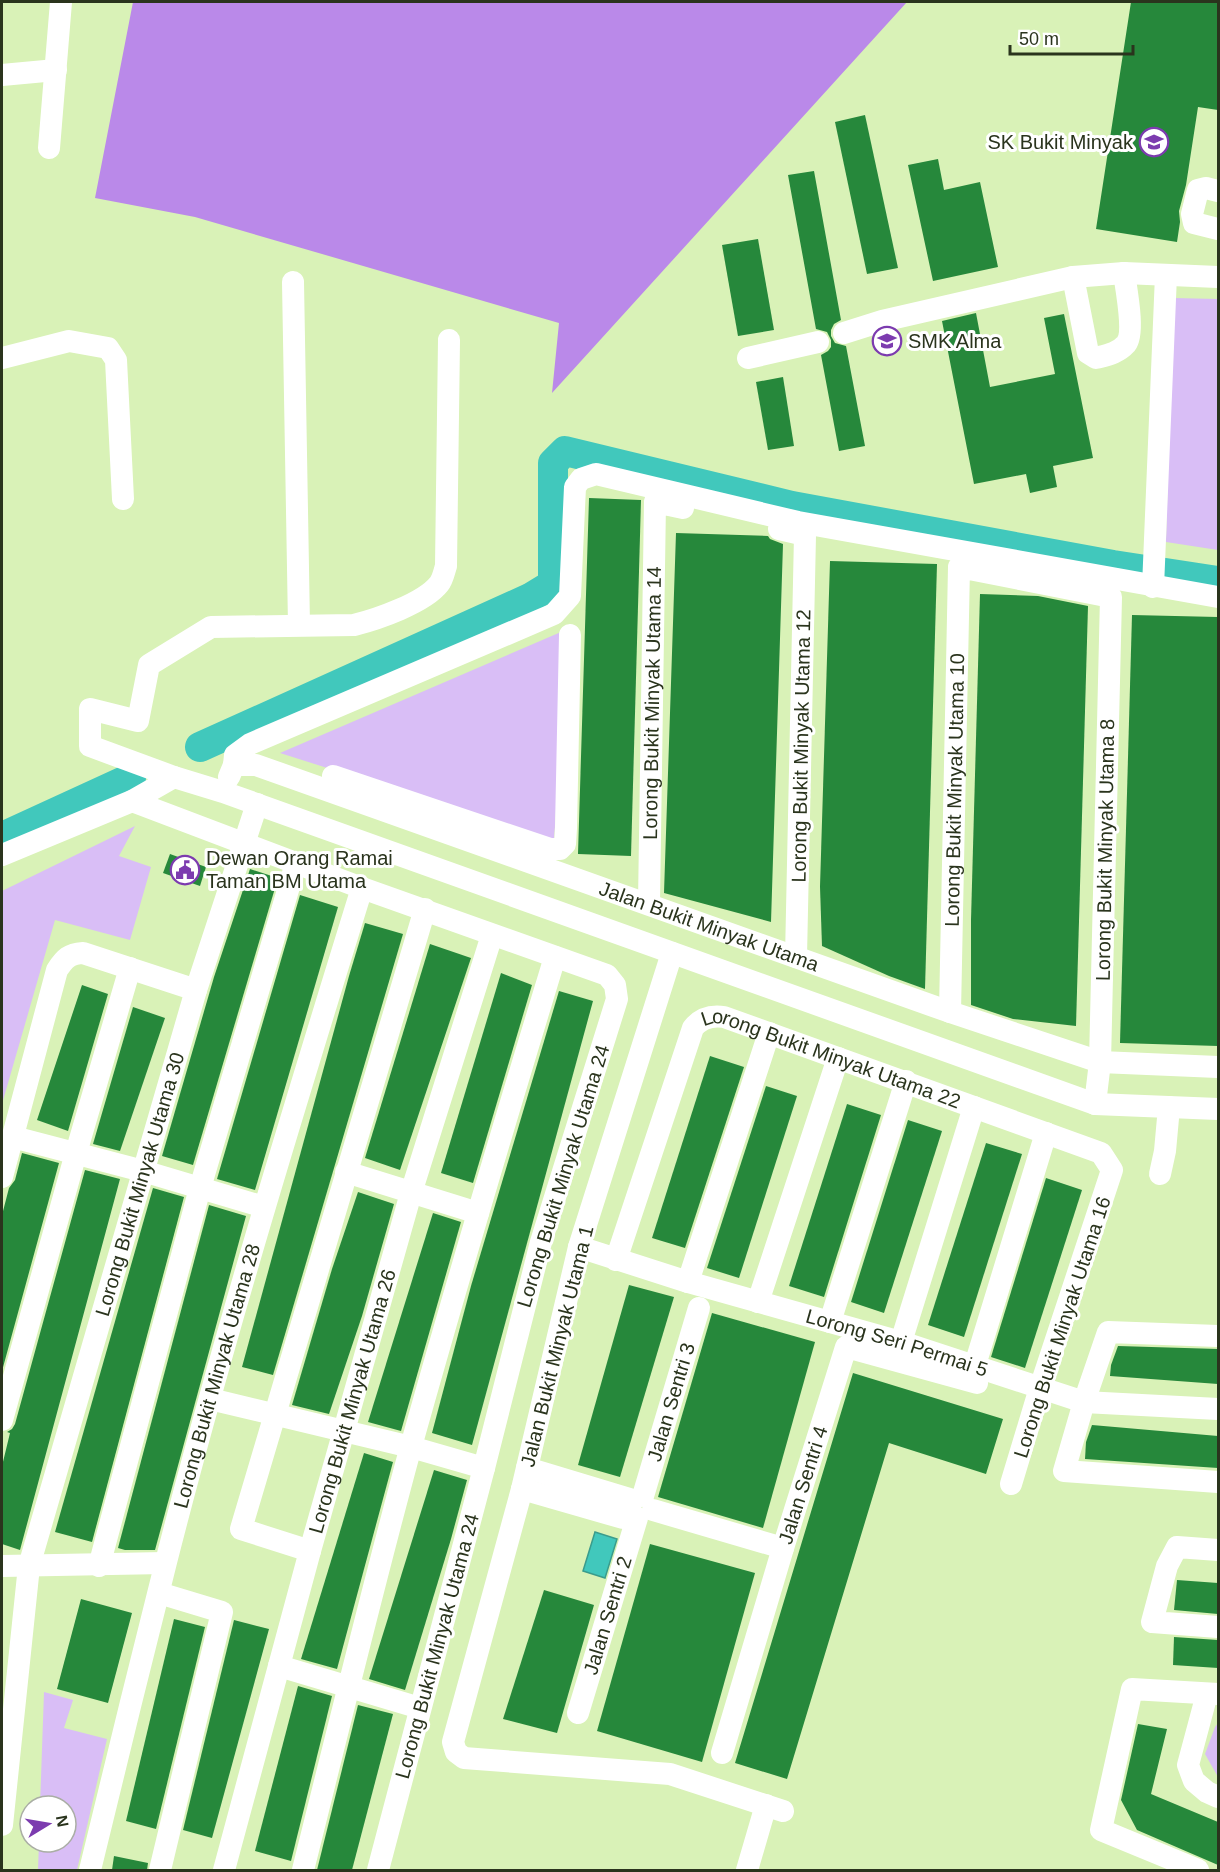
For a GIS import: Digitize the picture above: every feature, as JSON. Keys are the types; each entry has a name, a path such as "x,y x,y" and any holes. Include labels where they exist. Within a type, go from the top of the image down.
{"street":[{"path":"49,148 61,2"},
{"path":"2,75 56,70"},
{"path":"1218,191 1206,188 1198,190 1192,214 1194,223 1218,230"},
{"path":"1073,278 1088,354 1096,358 1115,352 1127,343 1130,332 1124,273"},
{"path":"844,333 882,321 1073,278 1124,273 1218,277"},
{"path":"1154,573 1166,275"},
{"path":"293,282 299,625 354,625 377,619 428,595 441,582 446,566 448,340"},
{"path":"2,358 69,341 108,348 116,360 123,498"},
{"path":"748,358 818,342"},
{"path":"245,765 235,755 250,744 554,615 570,596 575,487 581,479 596,474 798,522 1154,573 1218,597"},
{"name":"Lorong Bukit Minyak Utama 12","path":"656,502 805,535 796,957"},
{"name":"Lorong Bukit Minyak Utama 14","path":"649,903 656,502"},
{"name":"Lorong Bukit Minyak Utama 8","path":"959,567 1111,597 1100,1062 1095,1104"},
{"name":"Lorong Bukit Minyak Utama 10","path":"950,1012 959,567"},
{"name":"Jalan Bukit Minyak Utama","path":"299,625 211,627 148,665 138,721 90,709 90,746 1095,1104 1218,1109"},
{"path":"223,792 245,765 284,760 550,849 560,849 565,844 566,828 570,636"},
{"name":"Jalan Bukit Minyak Utama","path":"245,765 649,903 950,1012 1100,1062 1218,1067"},
{"path":"2,855 132,801 174,777"},
{"name":"Lorong Bukit Minyak Utama 24","path":"132,801 362,888 607,975 615,985 617,999 543,1236 378,1870"},
{"name":"Lorong Bukit Minyak Utama 30","path":"2,1825 29,1566 196,990 257,804"},
{"path":"99,1566 200,1188 296,863"},
{"name":"Lorong Bukit Minyak Utama 28","path":"90,1870 165,1563 210,1400 264,1207 362,888"},
{"path":"310,1551 241,1529 425,909"},
{"name":"Lorong Bukit Minyak Utama 26","path":"224,1870 310,1551 411,1193 492,935"},
{"path":"2,1177 57,970 64,958 70,954 83,953 196,990"},
{"name":"Jalan Bukit Minyak Utama 1","path":"672,953 579,1248 524,1479 453,1742 456,1752 464,1758 670,1774 775,1808 747,1870"},
{"path":"303,1870 411,1448 478,1213 555,957"},
{"path":"2,1420 130,968"},
{"name":"Lorong Bukit Minyak Utama 22","path":"616,1260 693,1028 706,1017 715,1015 906,1081 1046,1133 1107,1161"},
{"path":"688,1282 769,1033"},
{"path":"758,1302 838,1058"},
{"path":"830,1322 906,1081"},
{"path":"901,1342 974,1107"},
{"path":"1160,1174 1165,1151 1169,1107"},
{"path":"976,1374 1046,1133"},
{"path":"13,1137 264,1207"},
{"name":"Lorong Bukit Minyak Utama 16","path":"1011,1484 1107,1161"},
{"path":"346,1172 478,1213"},
{"name":"Lorong Seri Permai 5","path":"543,1236 688,1282 901,1342 976,1374 1040,1388 1083,1402 1218,1409"},
{"name":"Jalan Sentri 3","path":"640,1507 699,1308"},
{"path":"1218,1336 1108,1332 1083,1402 1064,1471 1218,1482"},
{"name":"Jalan Sentri 4","path":"722,1753 846,1347 976,1374"},
{"path":"210,1400 411,1448 484,1468"},
{"path":"524,1479 640,1507 783,1548"},
{"name":"Jalan Sentri 2","path":"578,1713 640,1507"},
{"path":"1218,1550 1177,1547 1167,1566 1152,1622 1218,1627"},
{"path":"2,1566 165,1563"},
{"path":"159,1593 222,1612 160,1870"},
{"path":"279,1666 420,1708"},
{"path":"1198,1870 1101,1830 1132,1689 1213,1694 1188,1765 1194,1781 1207,1792 1218,1797"}],"shaded area":[{"path":"133,2 907,2 552,393 559,323 195,217 95,198"},
{"path":"1173,298 1218,299 1218,550 1166,542"},
{"path":"568,629 554,840 280,753"},
{"path":"135,826 119,856 151,867 130,940 55,920 2,1104 2,891"},
{"path":"44,1692 73,1700 64,1728 107,1739 77,1870 38,1870 39,1854 78,1854 78,1794 40,1794"},
{"path":"1218,1723 1218,1777 1205,1754"}],"water":[{"path":"595,1532 617,1539 605,1578 583,1571"}],"building":[{"name":"SK Bukit Minyak","path":"1131,2 1218,2 1218,110 1198,107 1186,185 1179,211 1177,242 1096,229"},
{"path":"865,115 898,268 867,274 835,122"},
{"path":"938,159 944,190 980,182 998,267 933,281 908,165"},
{"path":"814,171 841,320 834,324 831,336 835,343 846,346 865,446 839,451 821,355 831,347 831,340 827,332 816,329 788,175"},
{"path":"758,239 774,330 738,336 722,245"},
{"path":"976,313 990,387 1055,374 1044,318 1064,314 1093,458 1053,466 1057,487 1030,493 1026,474 974,484 942,321"},
{"path":"783,377 794,446 768,450 756,382"},
{"path":"589,498 641,500 631,856 578,854"},
{"path":"676,533 768,536 783,544 771,922 664,893"},
{"path":"830,561 937,564 925,989 889,976 822,946 820,887"},
{"path":"980,594 1038,596 1088,606 1076,1026 1013,1019 971,1005 971,920"},
{"path":"1132,615 1218,617 1218,1046 1120,1043"},
{"name":"Dewan Orang Ramai Taman BM Utama","path":"170,854 206,867 200,886 163,873"},
{"path":"250,869 278,878 193,1165 162,1156 214,977"},
{"path":"300,895 338,907 255,1190 217,1179"},
{"path":"365,923 403,934 273,1375 242,1367"},
{"path":"430,944 471,958 400,1170 365,1158"},
{"path":"501,973 532,985 473,1183 441,1173"},
{"path":"82,985 108,994 68,1131 37,1120"},
{"path":"559,991 593,1001 472,1445 432,1433 471,1286"},
{"path":"133,1007 165,1018 120,1151 93,1144"},
{"path":"710,1056 744,1067 685,1248 652,1238"},
{"path":"766,1086 797,1096 739,1278 707,1268"},
{"path":"847,1104 881,1115 824,1297 789,1286"},
{"path":"908,1120 942,1131 884,1313 851,1302"},
{"path":"986,1143 1022,1154 964,1337 928,1325"},
{"path":"22,1153 59,1163 2,1371 2,1215"},
{"path":"85,1170 120,1179 20,1550 2,1544 2,1466 10,1433 7,1432 15,1424"},
{"path":"1046,1178 1082,1190 1025,1368 991,1357"},
{"path":"153,1188 184,1197 92,1542 55,1532"},
{"path":"358,1192 394,1204 362,1316 329,1414 292,1405 332,1269"},
{"path":"209,1205 246,1216 155,1550 125,1550 118,1548"},
{"path":"433,1213 461,1222 401,1431 368,1422"},
{"path":"629,1285 674,1297 620,1477 578,1465"},
{"path":"712,1313 815,1342 763,1528 658,1497"},
{"path":"1118,1346 1218,1349 1218,1384 1110,1376 1111,1365"},
{"path":"853,1373 1003,1419 986,1474 889,1443 787,1779 735,1763"},
{"path":"1092,1425 1218,1436 1218,1468 1085,1459 1086,1442"},
{"path":"364,1453 393,1462 337,1669 301,1659"},
{"path":"434,1470 467,1480 405,1690 369,1679"},
{"path":"650,1544 755,1573 702,1762 597,1731"},
{"path":"1177,1580 1218,1583 1218,1614 1174,1610"},
{"path":"544,1590 594,1605 557,1733 503,1719"},
{"path":"81,1599 132,1613 108,1703 57,1689"},
{"path":"174,1619 205,1627 156,1829 126,1821"},
{"path":"234,1620 269,1629 212,1838 183,1830"},
{"path":"1174,1637 1218,1640 1218,1668 1173,1665"},
{"path":"298,1686 332,1696 291,1861 255,1851"},
{"path":"358,1705 393,1714 352,1870 317,1870"},
{"path":"1138,1724 1167,1729 1151,1794 1218,1822 1218,1865 1137,1830 1121,1800"},
{"path":"114,1856 148,1863 147,1870 112,1870"}],"waterway":[{"path":"200,747 530,598 553,584 553,463 565,451 792,506 1113,565 1218,581"},
{"path":"2,837 131,778"}],"place":[{"name":"SK Bukit Minyak","path":"1154,142"},
{"name":"SMK Alma","path":"887,341"},
{"name":"Dewan Orang Ramai Taman BM Utama","path":"185,870"}]}
